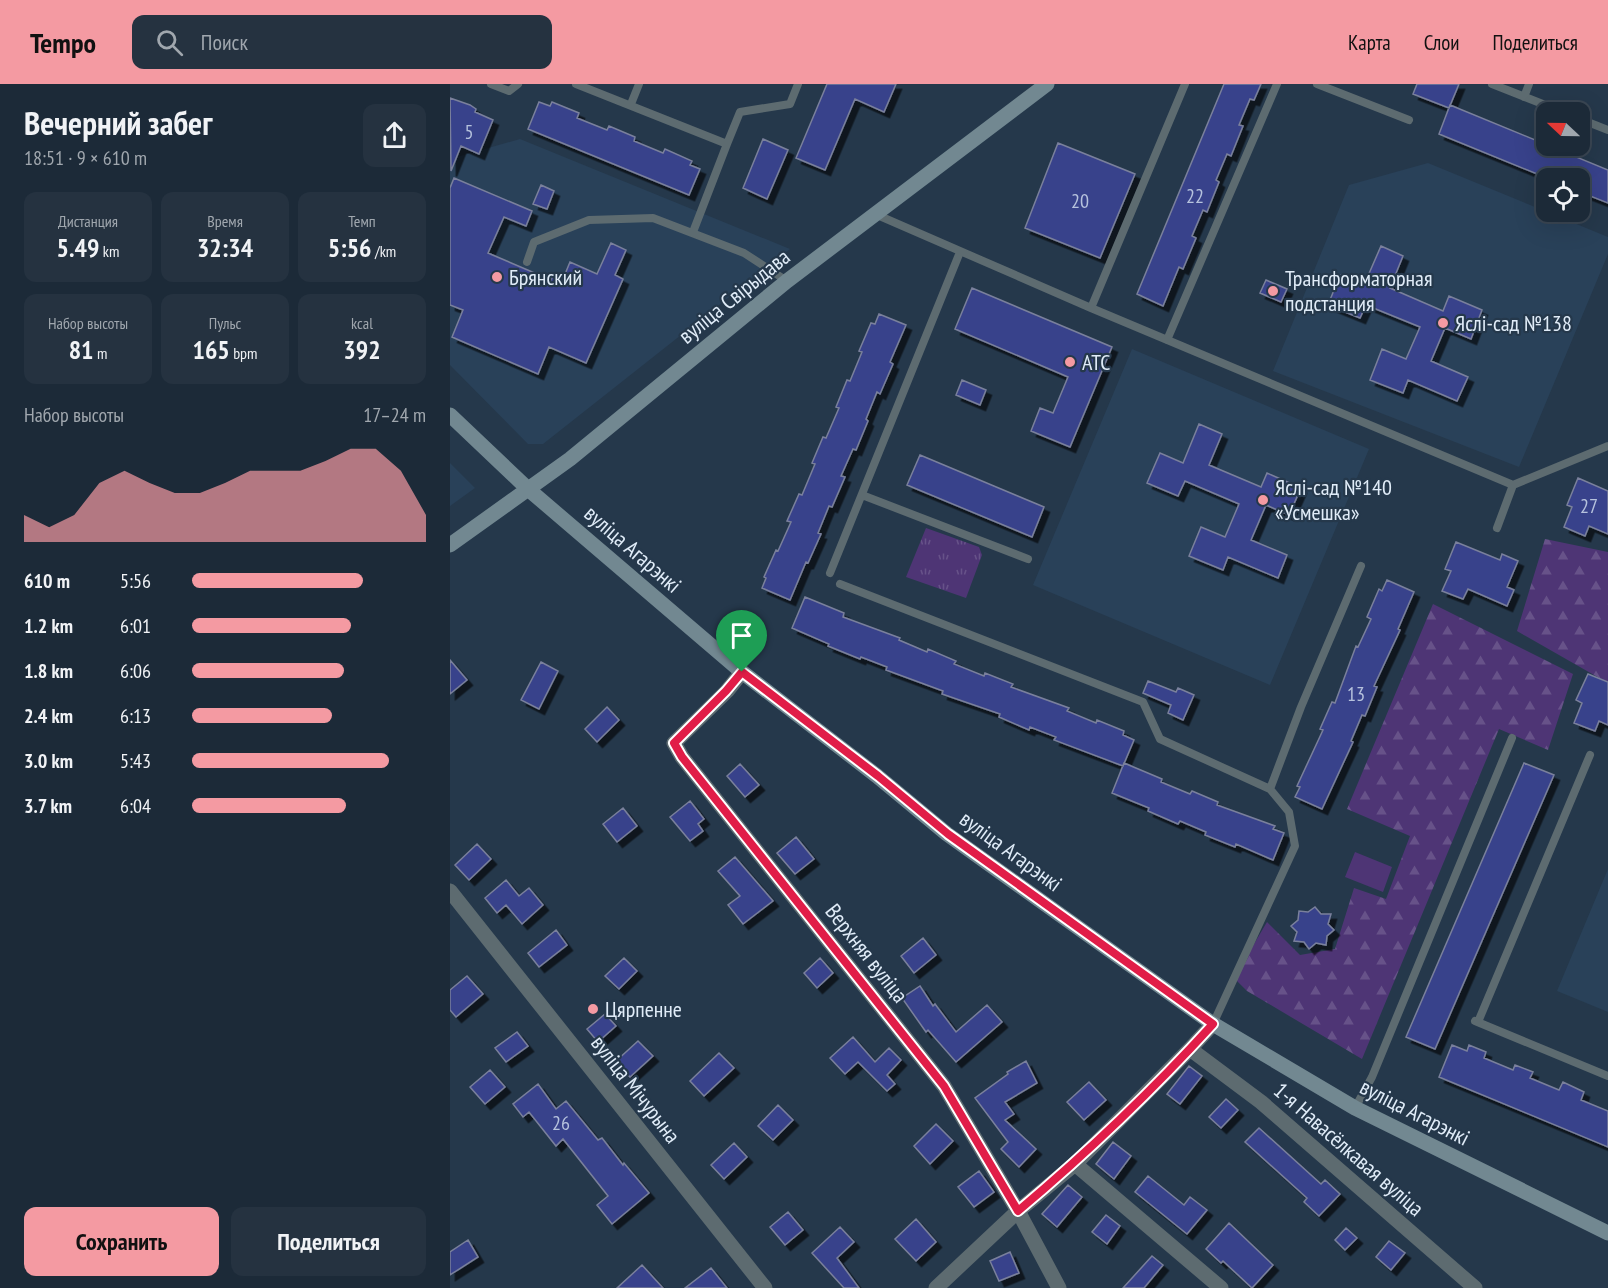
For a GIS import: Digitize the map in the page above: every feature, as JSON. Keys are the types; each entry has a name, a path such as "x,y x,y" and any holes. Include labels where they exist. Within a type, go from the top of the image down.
{"main road":[{"name":"вуліца Свірыдава","path":"450,544 586,446 787,281 1047,84"},
{"name":"вуліца Агарэнкі","path":"450,415 528,489 742,672 956,840 1213,1024 1355,1108 1608,1233"}],"street":[{"name":"Верхняя вуліца","path":"742,672 674,743 944,1086 1018,1211 1059,1288"},
{"name":"вуліца Мічурына","path":"450,891 765,1288"},
{"path":"936,1288 1018,1211 1075,1164 1213,1024"},
{"name":"1-я Навасёлкавая вуліца","path":"1190,1049 1261,1102 1475,1288"},
{"path":"1075,1164 1221,1288"}],"lane":[{"path":"491,84 509,91 518,84"},
{"path":"576,84 727,144"},
{"path":"631,104 639,84"},
{"path":"693,232 740,112 790,104 798,84"},
{"path":"1091,308 1185,84"},
{"path":"1167,340 1276,84"},
{"path":"1317,84 1409,120"},
{"path":"1492,84 1537,102"},
{"path":"1524,97 1529,84"},
{"path":"1590,123 1608,130"},
{"path":"875,214 1091,308 1513,485 1608,446"},
{"path":"527,262 534,242 589,220 653,218 744,253 787,281"},
{"path":"830,573 960,252"},
{"path":"1497,528 1513,485"},
{"path":"862,495 1028,559"},
{"path":"1269,789 1301,707 1361,567"},
{"path":"840,584 1143,702 1160,739 1269,789 1289,812 1295,846 1213,1024"},
{"path":"1355,1108 1372,1077 1512,738"},
{"path":"1590,755 1477,1021 1608,1076"}],"shaded area":[{"path":"520,139 790,249 543,444 528,444 450,365 450,159"},
{"path":"1428,163 1536,207 1536,222 1572,222 1608,237 1608,254 1519,467 1273,371 1349,185"},
{"path":"1132,349 1369,449 1270,685 1033,585"},
{"path":"450,463 475,488 450,506"},
{"path":"1608,869 1608,1012 1557,991"}],"green space":[{"path":"926,528 979,547 982,555 966,598 906,577"},
{"path":"1545,539 1608,552 1608,683 1517,631"},
{"path":"1433,604 1573,674 1548,750 1499,729 1362,1059 1247,991 1234,978 1267,922 1300,955 1335,949 1354,888 1386,899 1410,836 1347,809"},
{"path":"1355,852 1392,867 1383,892 1345,877"}],"building":[{"path":"827,84 896,84 884,112 855,99 825,170 796,158"},
{"path":"1224,84 1261,84 1254,100 1250,99 1239,125 1243,126 1231,156 1227,154 1216,180 1219,182 1207,212 1203,210 1192,236 1196,238 1183,269 1179,267 1163,306 1137,294"},
{"path":"1417,84 1459,84 1449,108 1413,94"},
{"path":"450,98 470,105 476,109 475,112 493,120 479,154 461,146 451,171"},
{"path":"539,102 550,106 552,102 579,113 577,118 607,130 609,126 635,137 634,141 663,153 665,149 692,161 690,165 700,169 689,195 528,129"},
{"path":"1450,105 1536,140 1536,156 1574,156 1608,170 1608,203 1590,196 1590,168 1536,168 1536,174 1439,134"},
{"path":"763,139 788,150 767,199 743,188"},
{"path":"1058,143 1135,174 1100,258 1025,228"},
{"name":"Брянский","path":"454,178 532,211 526,226 504,217 488,253 551,280 553,275 563,279 570,262 597,274 611,243 626,250 615,275 623,279 586,363 549,347 538,374 452,337 463,310 450,305 450,188"},
{"path":"541,185 554,191 547,209 533,204"},
{"name":"Яслі-сад №138","path":"1381,246 1403,256 1390,288 1443,311 1449,296 1482,310 1471,339 1445,328 1431,361 1468,377 1457,401 1408,380 1403,393 1370,380 1382,349 1406,359 1420,327 1366,305 1360,318 1328,305 1340,275 1364,285"},
{"name":"Трансформаторная подстанция","path":"1266,280 1287,289 1281,302 1260,293"},
{"name":"АТС","path":"972,288 1112,347 1070,447 1031,431 1040,408 1053,413 1068,377 955,329"},
{"path":"879,314 906,325 890,362 893,364 880,394 877,392 856,450 853,449 841,476 845,477 832,507 829,506 818,533 821,534 790,600 762,588 766,578 764,577 791,522 787,521 799,494 802,495 823,437 826,438 839,408 836,407 847,380 850,381 871,323 875,324"},
{"path":"962,380 986,390 980,405 956,395"},
{"name":"Яслі-сад №140 «Усмешка»","path":"1199,424 1222,434 1209,465 1261,487 1267,473 1301,488 1289,515 1266,505 1251,540 1287,555 1278,578 1228,557 1223,570 1189,556 1201,527 1225,537 1239,504 1185,481 1178,496 1147,483 1160,453 1183,463"},
{"path":"920,455 1044,507 1032,537 907,485"},
{"path":"1578,478 1608,491 1608,534 1589,526 1585,536 1564,527 1572,507 1567,505"},
{"path":"1456,542 1500,560 1502,554 1518,561 1507,587 1514,590 1507,606 1468,589 1463,599 1442,591 1451,571 1445,569"},
{"path":"1387,580 1414,592 1398,629 1400,630 1374,686 1377,687 1365,716 1362,715 1351,741 1353,742 1322,809 1295,797 1300,787 1297,786 1323,730 1320,729 1332,702 1335,703 1356,646 1358,647 1371,619 1367,617 1379,589 1382,591"},
{"path":"805,597 844,613 843,617 900,638 899,640 927,652 928,649 956,661 954,664 1013,684 1011,687 1069,708 1067,711 1124,731 1123,735 1134,740 1123,766 1054,740 1056,737 1030,727 1029,730 999,717 1000,714 942,694 943,691 886,670 887,667 828,646 829,644 792,628"},
{"path":"450,660 467,680 450,694"},
{"path":"541,662 558,671 539,709 521,700"},
{"path":"1588,674 1608,682 1608,725 1599,721 1595,731 1574,723 1582,703 1576,700"},
{"path":"1148,681 1176,692 1178,688 1194,695 1183,720 1168,713 1171,705 1143,693"},
{"path":"607,707 619,720 597,742 585,729"},
{"path":"1124,763 1162,779 1161,782 1190,794 1192,791 1218,802 1217,805 1275,826 1273,829 1284,833 1273,860 1236,844 1235,847 1205,835 1206,832 1180,821 1178,824 1148,811 1149,808 1112,793"},
{"path":"1524,763 1554,775 1435,1049 1406,1037"},
{"path":"740,764 759,785 745,797 727,776"},
{"path":"690,801 704,819 698,824 703,831 690,841 670,817"},
{"path":"623,808 637,826 617,842 603,824"},
{"path":"796,837 814,859 795,874 777,853"},
{"path":"477,844 491,859 469,880 455,865"},
{"path":"735,857 773,901 743,924 728,905 740,896 718,871"},
{"path":"506,880 519,896 529,888 543,905 522,924 506,905 497,913 485,898"},
{"path":"1315,907 1321,914 1331,914 1328,924 1334,930 1327,936 1326,945 1316,943 1309,949 1304,942 1294,941 1297,932 1291,926 1298,920 1299,911 1308,912"},
{"path":"556,930 567,945 539,967 528,953"},
{"path":"923,938 936,955 914,973 901,956"},
{"path":"624,958 637,971 619,989 605,976"},
{"path":"820,958 833,973 817,988 804,973"},
{"path":"467,976 483,994 456,1017 450,1010 450,990"},
{"path":"920,986 933,1006 935,1004 956,1032 987,1005 1002,1022 956,1062 928,1030 926,1032 902,998"},
{"path":"605,1014 616,1026 598,1042 587,1029"},
{"path":"517,1032 528,1046 506,1062 495,1048"},
{"path":"853,1037 875,1062 889,1048 901,1060 887,1075 895,1084 887,1091 858,1062 845,1074 830,1058"},
{"path":"638,1041 653,1056 630,1077 615,1062"},
{"path":"1452,1045 1467,1051 1469,1045 1486,1052 1484,1058 1513,1070 1515,1065 1533,1072 1530,1078 1559,1090 1563,1082 1584,1092 1581,1100 1608,1111 1608,1147 1439,1077"},
{"path":"719,1053 734,1068 704,1096 690,1081"},
{"path":"1026,1061 1037,1083 1005,1102 1014,1114 1005,1120 1036,1149 1019,1167 1001,1149 1008,1142 975,1098 1008,1074 1007,1072"},
{"path":"1189,1066 1202,1076 1180,1104 1167,1094"},
{"path":"490,1070 505,1087 485,1104 470,1087"},
{"path":"1089,1082 1106,1100 1084,1120 1067,1102"},
{"path":"538,1084 556,1109 566,1101 598,1140 602,1138 649,1193 612,1224 597,1205 608,1196 563,1139 556,1146 529,1112 523,1117 513,1104"},
{"path":"1226,1099 1238,1110 1221,1128 1209,1117"},
{"path":"778,1105 793,1120 773,1140 758,1126"},
{"path":"936,1124 953,1141 930,1164 914,1146"},
{"path":"1259,1128 1321,1184 1325,1180 1340,1194 1319,1216 1304,1202 1307,1198 1245,1142"},
{"path":"1113,1142 1131,1156 1114,1179 1096,1164"},
{"path":"734,1143 747,1157 724,1179 711,1165"},
{"path":"979,1171 994,1192 974,1207 958,1187"},
{"path":"1148,1176 1184,1205 1190,1197 1207,1210 1187,1234 1135,1192"},
{"path":"1068,1185 1082,1197 1057,1227 1042,1214"},
{"path":"788,1212 803,1230 785,1245 770,1227"},
{"path":"1106,1215 1120,1226 1107,1244 1092,1232"},
{"path":"916,1219 936,1242 916,1261 895,1239"},
{"path":"1229,1223 1273,1265 1252,1288 1223,1261 1221,1263 1206,1249"},
{"path":"840,1227 854,1242 837,1258 859,1288 844,1288 812,1253"},
{"path":"1346,1228 1357,1238 1345,1250 1335,1240"},
{"path":"468,1240 478,1257 450,1275 450,1252"},
{"path":"1389,1241 1405,1253 1391,1270 1376,1257"},
{"path":"1010,1252 1019,1273 999,1281 990,1261"},
{"path":"1152,1256 1163,1265 1144,1288 1123,1288"},
{"path":"642,1265 663,1288 617,1288"},
{"path":"711,1268 727,1288 685,1288"}],"place":[{"name":"Брянский","path":"497,277"},
{"name":"Трансформаторная подстанция","path":"1273,291"},
{"name":"Яслі-сад №138","path":"1443,323"},
{"name":"АТС","path":"1070,362"},
{"name":"Яслі-сад №140 «Усмешка»","path":"1263,500"},
{"name":"Цярпенне","path":"593,1009"}],"route":[{"path":"742,672 878,776 948,834 1213,1024 1075,1164 1018,1211 944,1086 682,757 674,743 742,672"}]}
